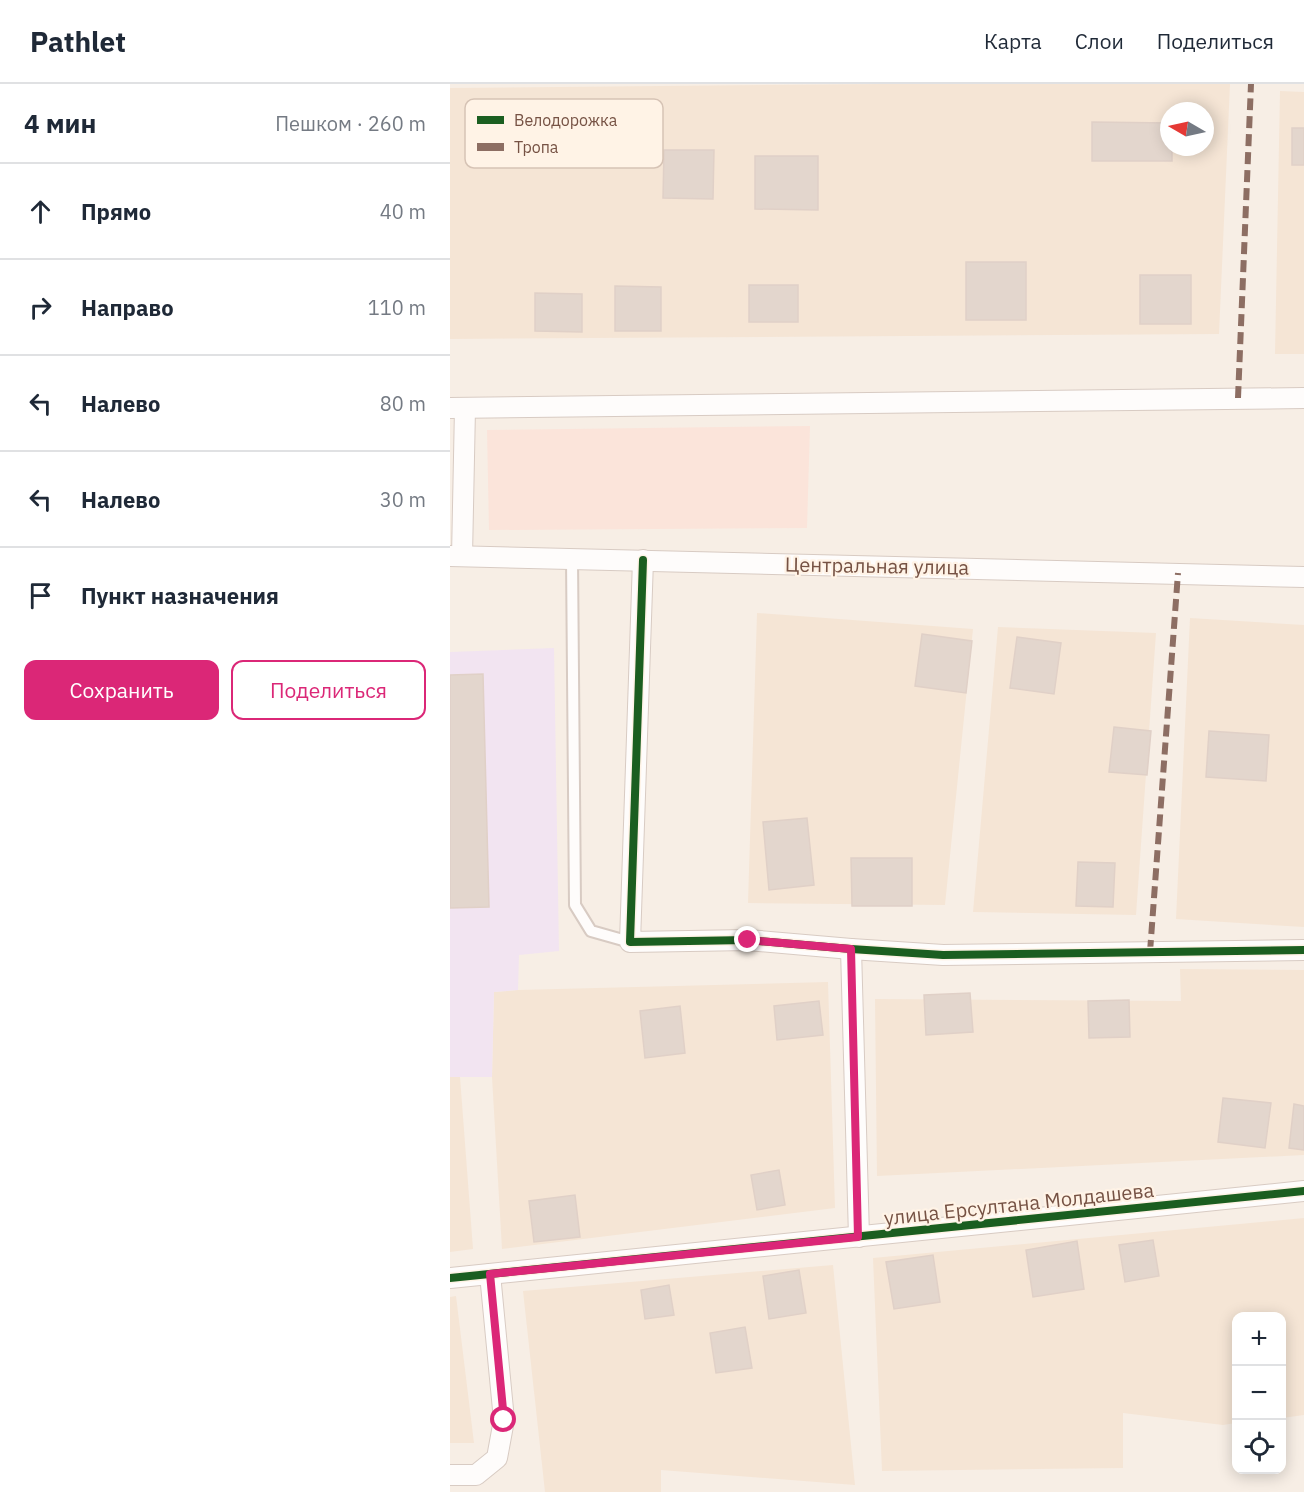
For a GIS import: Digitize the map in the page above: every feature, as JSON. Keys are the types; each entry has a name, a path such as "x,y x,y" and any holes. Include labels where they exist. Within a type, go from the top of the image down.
{"street":[{"path":"456,556 457,408 1304,398"},
{"name":"Центральная улица","path":"456,556 1304,577"},
{"path":"643,560 630,942 748,940 944,955 1304,950"},
{"path":"851,949 858,1237"},
{"name":"улица Ерсултана Молдашева","path":"450,1278 1304,1191"},
{"path":"450,1474 476,1475 497,1458 504,1420 490,1274"}],"lane":[{"path":"572,559 575,905 591,931 630,942"}],"shaded area":[{"path":"1230,84 1219,334 450,339 450,88"},
{"path":"1280,91 1304,92 1304,354 1275,354"},
{"path":"810,426 807,528 489,530 487,430"},
{"path":"757,613 973,629 945,905 748,903"},
{"path":"1190,618 1304,625 1304,927 1176,919"},
{"path":"998,627 1156,633 1136,915 973,912"},
{"path":"554,648 559,951 519,955 518,990 494,992 492,1077 450,1077 450,652"},
{"path":"1180,969 1304,970 1304,1155 877,1176 875,999 1181,1001"},
{"path":"828,982 835,1208 502,1249 492,1077 494,992"},
{"path":"450,1077 460,1077 473,1249 450,1252"},
{"path":"1304,1218 1304,1415 1286,1417 1286,1312 1232,1312 1232,1424 1223,1425 1123,1413 1123,1468 882,1471 873,1258"},
{"path":"833,1265 855,1485 661,1470 661,1492 545,1492 523,1291"},
{"path":"456,1296 474,1443 450,1443 450,1297"}],"building":[{"path":"1092,122 1160,123 1160,156 1172,156 1172,161 1092,161"},
{"path":"1292,128 1304,128 1304,165 1292,165"},
{"path":"664,150 714,150 713,199 663,198"},
{"path":"755,156 818,156 818,210 755,209"},
{"path":"966,262 1026,262 1026,320 966,320"},
{"path":"1140,275 1191,275 1191,324 1140,324"},
{"path":"749,285 798,285 798,322 749,322"},
{"path":"615,286 661,287 661,331 615,331"},
{"path":"535,293 582,294 582,332 535,331"},
{"path":"922,634 972,641 966,693 915,686"},
{"path":"1017,637 1061,643 1054,694 1010,688"},
{"path":"483,674 489,907 450,908 450,675"},
{"path":"1114,727 1151,731 1147,775 1109,772"},
{"path":"1209,731 1269,735 1266,781 1206,777"},
{"path":"807,818 814,885 769,890 763,822"},
{"path":"851,858 912,858 912,906 852,906"},
{"path":"1078,862 1115,863 1113,907 1076,906"},
{"path":"970,993 973,1032 926,1035 924,995"},
{"path":"1129,1000 1130,1037 1089,1038 1088,1001"},
{"path":"819,1001 823,1035 777,1040 774,1006"},
{"path":"680,1006 685,1053 645,1058 640,1011"},
{"path":"1223,1098 1271,1103 1265,1148 1218,1142"},
{"path":"1294,1104 1304,1106 1304,1150 1289,1148"},
{"path":"779,1170 785,1205 757,1210 751,1175"},
{"path":"575,1195 580,1237 534,1242 529,1201"},
{"path":"1153,1240 1159,1276 1125,1282 1119,1245"},
{"path":"1077,1241 1084,1289 1033,1297 1026,1250"},
{"path":"933,1255 940,1302 894,1309 886,1262"},
{"path":"799,1270 806,1313 769,1319 763,1276"},
{"path":"669,1285 674,1315 645,1319 641,1290"},
{"path":"745,1327 752,1368 716,1373 710,1333"}],"marked path":[{"path":"1238,398 1251,84"},
{"path":"1150,952 1178,573"}],"cycle path":[{"path":"643,560 630,942 748,940 943,955 1304,950"},
{"path":"450,1278 1304,1191"}],"route":[{"path":"504,1420 490,1274 858,1237 851,949 748,940"}]}
